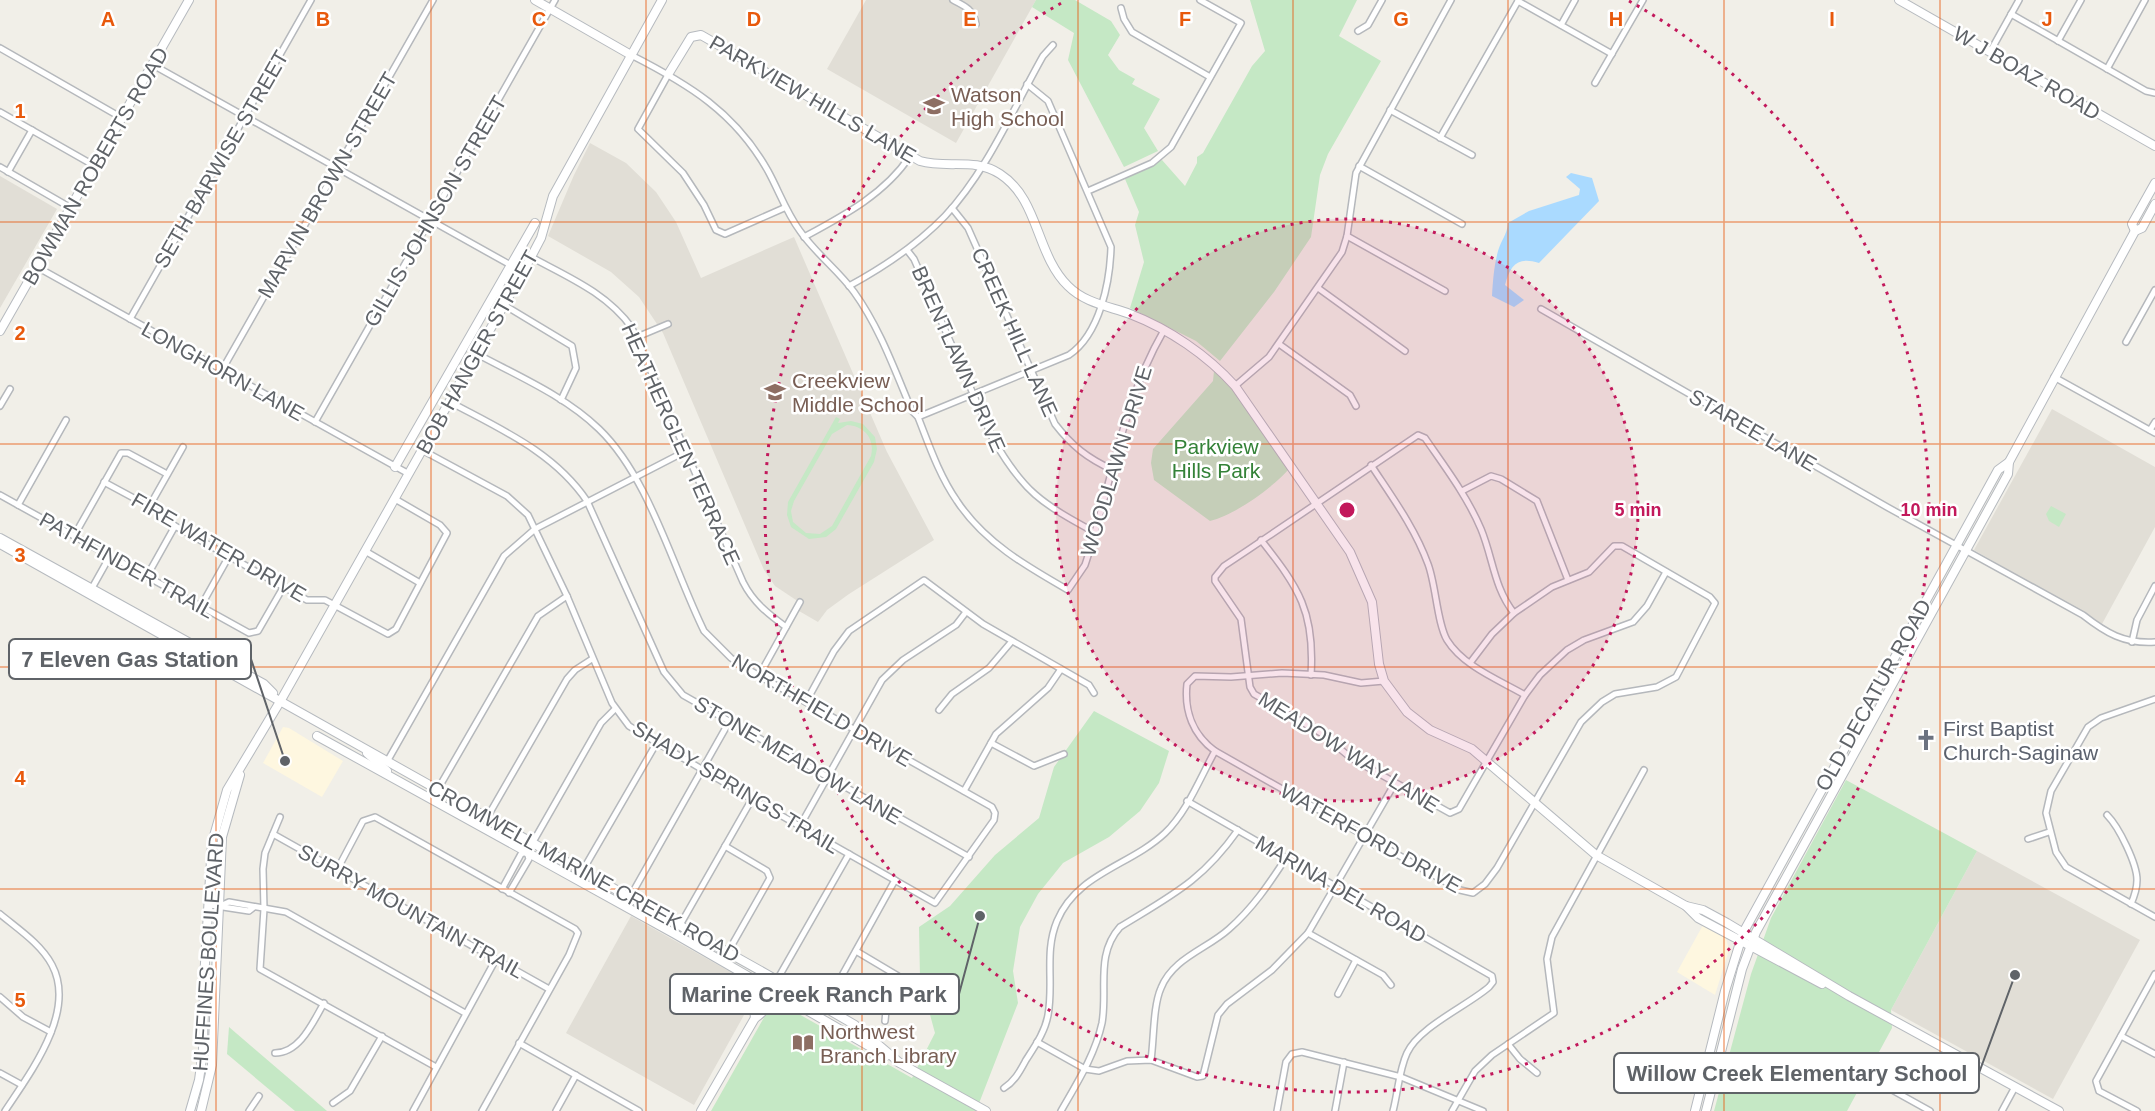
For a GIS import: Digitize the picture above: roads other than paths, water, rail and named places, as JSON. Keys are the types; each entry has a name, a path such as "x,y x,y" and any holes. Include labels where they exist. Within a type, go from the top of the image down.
{"main road":[{"name":"BOWMAN ROBERTS ROAD","path":"0,331 189,0"},
{"path":"535,0 631,55"},
{"name":"BOB HANGER STREET","path":"281,700 523,272 541,238 553,196 662,0"},
{"name":"W J BOAZ ROAD","path":"1899,0 1915,4 1990,52 2155,146"},
{"name":"PARKVIEW HILLS LANE","path":"669,73 691,37 701,35 909,156 931,164 982,165 1011,182 1024,198 1054,269 1068,286 1081,297 1130,314 1194,349 1218,367 1235,386 1350,552 1366,587 1375,618 1379,664 1384,681 1396,699 1430,730 1459,742 1487,761 1596,855 1686,906 1698,918 1752,942"},
{"name":"OLD DECATUR ROAD","path":"1706,1111 1742,969 1752,942 2008,474 2009,462 2134,231 2133,224 2155,183"},
{"name":"OLD DECATUR ROAD","path":"2134,231 2142,228 2155,204"},
{"name":"BOB HANGER STREET","path":"395,467 535,223"},
{"name":"OLD DECATUR ROAD","path":"1695,1111 1707,1059 1742,936 1955,543 1998,470 2009,462"},
{"name":"CROMWELL MARINE CREEK ROAD","path":"0,538 264,684 281,700"},
{"name":"CROMWELL MARINE CREEK ROAD","path":"0,544 777,980 855,1025 903,1064"},
{"path":"1919,611 1929,617"},
{"name":"HUFFINES BOULEVARD","path":"190,1111 199,1080 203,1051 204,980 212,843 217,819 227,790 281,700"},
{"name":"CROMWELL MARINE CREEK ROAD","path":"317,736 675,934 986,1111"},
{"name":"CROMWELL MARINE CREEK ROAD","path":"355,742 398,780"},
{"name":"HUFFINES BOULEVARD","path":"201,1111 212,1065 222,837 244,762"},
{"path":"527,852 533,842"},
{"path":"675,934 680,925"},
{"path":"1752,942 1770,958 1844,996 1849,996"},
{"path":"1752,942 2059,1111"},
{"path":"1742,969 1754,958 1770,958"},
{"path":"755,1018 754,1008 766,986 777,980"},
{"path":"701,1111 755,1018 763,1013 775,991 777,980"},
{"path":"1707,1059 1719,1062"}],"street":[{"name":"SETH BARWISE STREET","path":"130,319 311,0"},
{"name":"MARVIN BROWN STREET","path":"222,370 433,0"},
{"name":"GILLIS JOHNSON STREET","path":"315,422 555,0"},
{"path":"953,0 969,8 975,15 976,24"},
{"path":"1088,191 1152,163 1171,147 1241,23 1210,3 1200,0"},
{"path":"1358,31 1368,25 1382,0"},
{"path":"1235,386 1263,364 1279,344 1342,252 1347,236 1354,178 1359,166 1451,0"},
{"path":"1561,25 1575,0"},
{"path":"1595,83 1642,0"},
{"path":"1990,52 2019,0"},
{"path":"2058,41 2081,0"},
{"path":"2107,69 2145,0"},
{"path":"1440,138 1517,1 1612,54"},
{"path":"1121,8 1132,33 1210,78"},
{"path":"2011,14 2107,69 2155,93"},
{"path":"849,286 907,250 952,208 982,165 1043,56 1053,45"},
{"path":"0,48 122,118"},
{"path":"631,55 669,73 714,106 734,124 768,171 784,208 804,237 849,286 868,313 912,411 918,417 1031,371 1075,350 1090,332 1100,305 1111,247 1048,101 1027,84"},
{"path":"153,65 523,272"},
{"name":"PARKVIEW HILLS LANE","path":"669,73 638,129 683,173 720,234 784,208"},
{"path":"1390,110 1472,155"},
{"path":"0,112 95,166"},
{"path":"8,172 32,130"},
{"path":"804,237 861,203 895,175 909,156"},
{"path":"1359,166 1462,224"},
{"path":"0,167 71,208"},
{"name":"CREEK HILL LANE","path":"952,208 968,228 1055,424 1070,444 1087,458 1113,470"},
{"path":"1347,236 1445,291"},
{"name":"BRENTLAWN DRIVE","path":"907,250 914,259 992,437 1018,479 1033,495 1055,511 1096,533"},
{"name":"HEATHERGLEN TERRACE","path":"531,257 600,295 620,312 637,338 750,596 786,627"},
{"name":"LONGHORN LANE","path":"37,267 409,474"},
{"path":"1318,288 1405,351"},
{"path":"2126,342 2155,290"},
{"path":"504,305 572,346 576,368 561,400"},
{"name":"STAREE LANE","path":"1541,309 2083,615 2108,634 2132,642"},
{"path":"637,338 668,324"},
{"name":"WOODLAWN DRIVE","path":"918,417 941,474 972,521 1020,562 1068,590 1084,565 1096,533 1135,390 1147,359 1163,332"},
{"path":"1279,344 1350,395 1356,406"},
{"name":"NORTHFIELD DRIVE","path":"477,354 561,400 598,428 616,447 634,476 705,631 731,658 992,807 995,813 985,835 969,857"},
{"path":"2054,376 2153,432 2155,422"},
{"path":"0,406 10,389"},
{"name":"STONE MEADOW LANE","path":"450,402 543,454 563,471 587,501 664,672 683,695 969,857"},
{"path":"18,505 66,420"},
{"path":"1311,675 1312,646 1306,610 1295,586 1261,540 1416,435 1421,436 1462,491 1487,544 1497,586 1514,614"},
{"path":"149,507 183,447"},
{"name":"SHADY SPRINGS TRAIL","path":"422,450 507,496 528,515 567,596 615,709 629,726 702,771 935,903 969,857"},
{"path":"388,760 504,556 535,529 686,451"},
{"path":"74,536 119,455 125,452 167,474"},
{"path":"1371,465 1407,519 1426,559 1447,640 1470,663 1525,695"},
{"path":"1462,491 1491,476 1501,478 1535,498 1568,580"},
{"name":"FIRE WATER DRIVE","path":"104,482 149,507 175,526 309,601 325,600 386,633 391,634 420,583"},
{"name":"PATHFINDER TRAIL","path":"0,495 254,634 258,632 284,586"},
{"path":"365,551 420,583 446,539 446,530 395,499"},
{"path":"147,576 175,526"},
{"name":"MEADOW WAY LANE","path":"1261,540 1224,566 1215,577 1215,581 1241,619 1250,687 1261,699 1308,725 1351,758 1446,813 1459,808 1525,695 1549,666 1567,650 1584,640 1620,628 1638,618 1665,572"},
{"path":"1470,663 1492,634 1514,614 1552,587 1589,572 1611,548 1617,546 1665,572"},
{"path":"92,588 110,556"},
{"path":"201,606 229,556"},
{"name":"WATERFORD DRIVE","path":"1248,676 1190,678 1186,690 1188,714 1199,735 1215,751 1460,890 1473,892 1490,879 1577,728 1593,710 1615,694 1657,687 1676,677 1715,606 1714,601 1665,572"},
{"path":"806,702 834,651 849,630 921,581 927,581 966,612 1089,686 1094,693"},
{"path":"2155,586 2137,620 2132,642 2155,642"},
{"path":"438,789 538,615 567,596"},
{"path":"760,674 800,602"},
{"path":"800,826 887,675 956,625 966,612"},
{"path":"939,710 952,694 989,668 1012,641"},
{"path":"488,816 567,679 574,670 592,659"},
{"path":"964,791 996,734 1048,687 1061,669"},
{"path":"1248,676 1282,673 1361,683 1384,681"},
{"path":"2155,699 2101,718 2083,733 2048,798 2046,813 2049,832 2056,852 2066,867 2155,917"},
{"path":"533,842 601,723 615,709"},
{"path":"630,897 729,722"},
{"path":"991,743 1034,766 1064,754"},
{"path":"583,870 656,744"},
{"path":"1004,1088 1013,1083 1037,1042 1048,1015 1048,968 1051,938 1066,904 1091,878 1139,853 1157,840 1171,825 1215,751"},
{"path":"1452,1111 1457,1098 1474,1071 1508,1044 1554,1013 1548,948 1596,855 1644,770"},
{"path":"1037,1042 1085,1070 1099,1071 1127,1061 1151,1060 1197,1077 1203,1076 1218,1015 1227,1004 1272,970 1308,933 1337,887 1395,783"},
{"path":"680,925 752,799"},
{"name":"MARINA DEL ROAD","path":"1186,801 1490,974 1493,979 1489,987 1472,1002 1417,1038 1407,1053 1401,1077"},
{"path":"2107,815 2121,835 2136,873 2137,886 2131,904"},
{"path":"337,870 363,820 371,816 575,929 578,933 482,1111"},
{"path":"280,817 263,869 264,909 260,969 436,1066"},
{"path":"1061,1111 1085,1070 1102,1023 1104,957 1112,936 1120,927 1193,882 1215,862 1238,830"},
{"path":"2028,839 2049,832"},
{"name":"SURRY MOUNTAIN TRAIL","path":"273,834 549,989"},
{"path":"725,846 767,871 770,878 728,952"},
{"path":"502,889 521,854 527,852 528,859 509,893"},
{"path":"777,980 849,854"},
{"path":"1151,1060 1160,990 1167,976 1179,962 1212,944 1245,915 1263,894 1286,858"},
{"path":"824,1008 895,880"},
{"path":"210,905 220,906 229,902 294,916 465,1013"},
{"path":"0,914 37,945 51,964 60,983 59,1008 51,1032 22,1085 4,1111"},
{"path":"1308,933 1383,975 1391,985"},
{"path":"856,951 898,976 900,980 886,1010 885,1021"},
{"path":"412,1111 495,959"},
{"path":"1338,994 1356,960"},
{"path":"2137,1111 2099,1091 2096,1081 2155,974"},
{"path":"2149,986 2155,990"},
{"path":"0,997 23,1017 51,1032"},
{"path":"275,1053 282,1053 298,1042 309,1030 324,1003"},
{"path":"333,1103 350,1091 382,1036"},
{"path":"2121,1036 2155,1054"},
{"path":"519,1043 639,1111"},
{"path":"1508,1044 1520,1059 1537,1073"},
{"path":"1277,1111 1286,1062 1292,1054 1310,1053 1401,1077 1457,1098 1483,1111"},
{"path":"1335,1111 1344,1062"},
{"path":"0,1073 22,1085"},
{"path":"556,1111 576,1075"},
{"path":"1393,1111 1401,1077"},
{"path":"1886,1086 1930,1111"},
{"path":"2002,1111 2015,1087"},
{"path":"249,1111 259,1096"}],"water":[{"path":"1571,173 1592,178 1599,201 1539,263 1526,261 1512,267 1505,285 1524,300 1514,307 1492,296 1499,247 1508,223 1529,211 1579,195 1580,189 1566,177"}],"place":[{"name":"Watson High School","path":"934,106"},
{"name":"Creekview Middle School","path":"775,392"},
{"name":"First Baptist Church-Saginaw","path":"1926,740"},
{"name":"7 Eleven Gas Station","path":"285,761"},
{"name":"Marine Creek Ranch Park","path":"980,916"},
{"name":"Willow Creek Elementary School","path":"2015,975"},
{"name":"Northwest Branch Library","path":"803,1043"}],"park label":[{"name":"Parkview Hills Park","path":"1216,458"}]}
